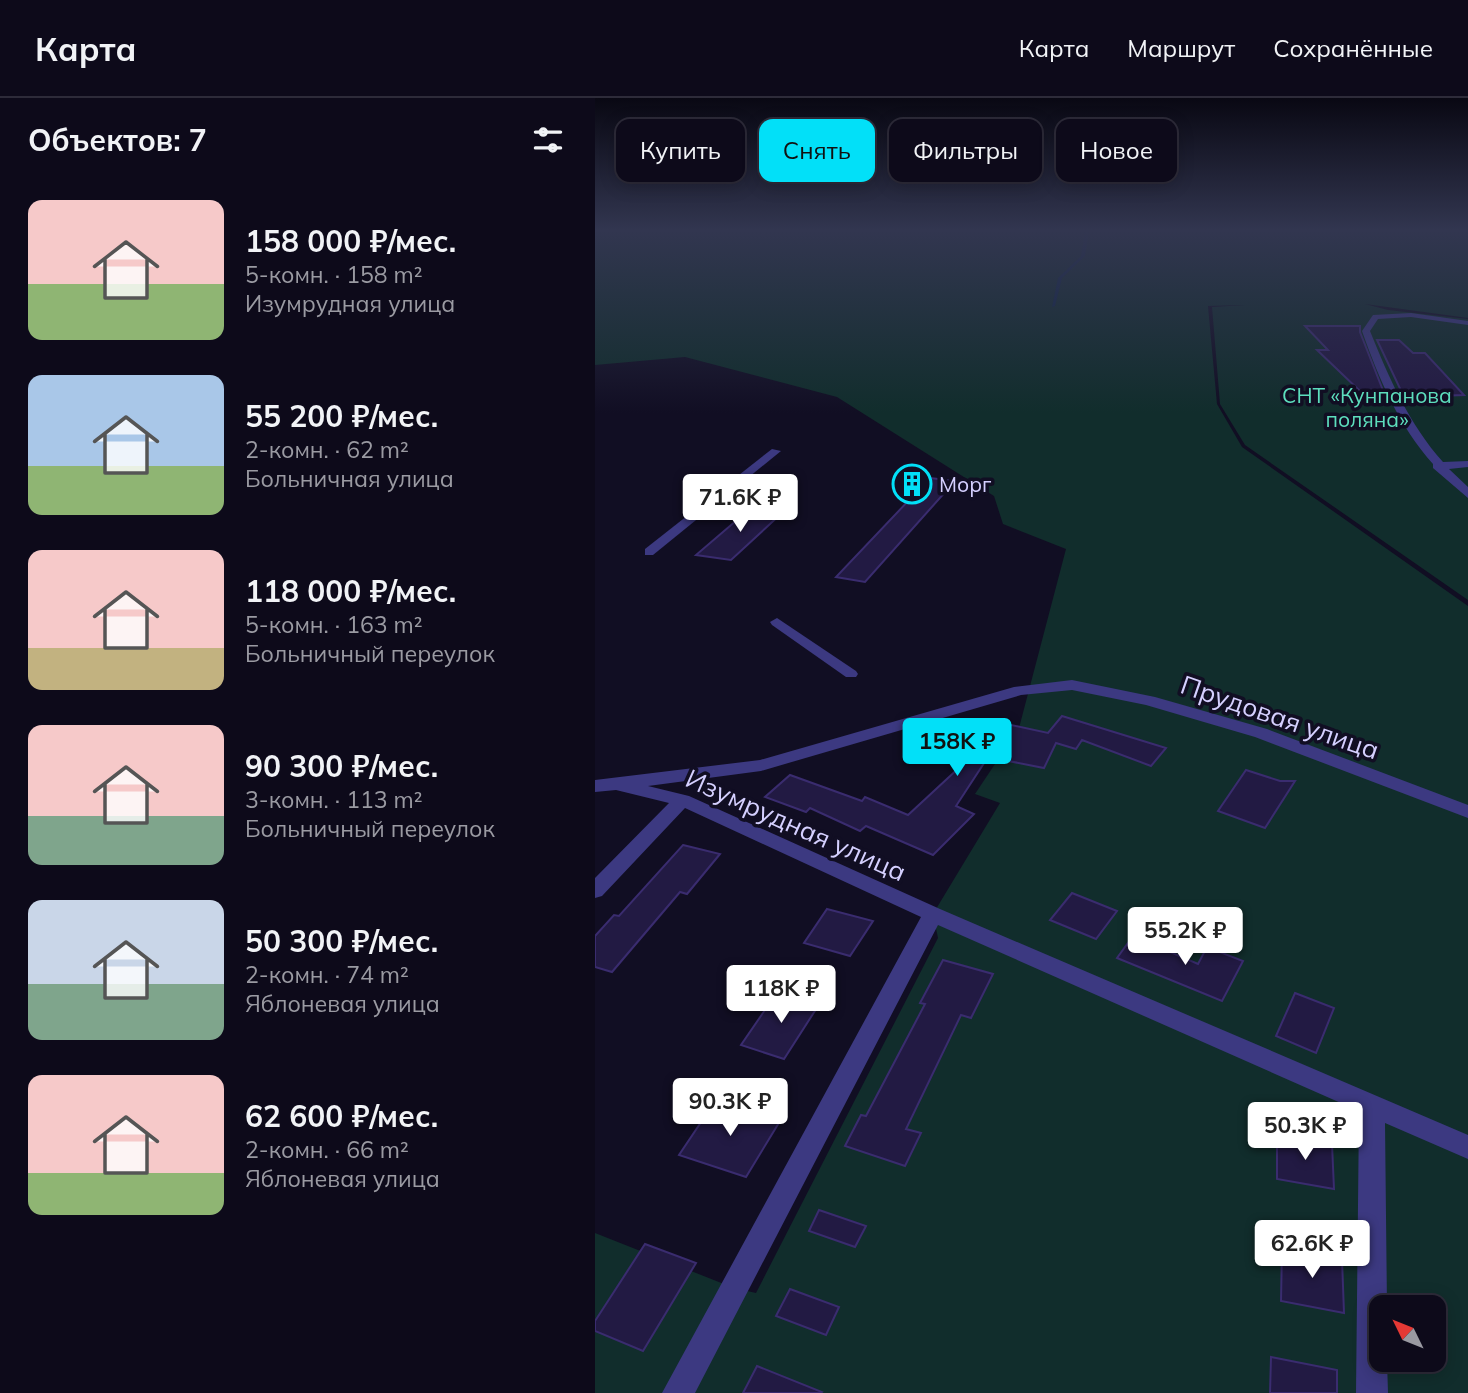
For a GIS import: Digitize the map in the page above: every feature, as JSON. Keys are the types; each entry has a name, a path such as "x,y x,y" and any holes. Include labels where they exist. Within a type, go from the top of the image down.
{"street":[{"path":"1468,323 1411,315 1376,317 1366,331 1383,376 1414,437 1437,466 1468,494"},
{"path":"1437,466 1468,464"},
{"name":"Прудовая улица","path":"616,784 761,765 899,722 1020,690 1072,685 1149,701 1261,733 1468,812"},
{"name":"Изумрудная улица","path":"595,786 616,784 682,800 933,914 1468,1147"},
{"path":"595,891 682,800"},
{"path":"678,1393 933,914"},
{"path":"1372,1106 1372,1393"}],"lane":[{"path":"649,552 776,451"},
{"path":"777,622 851,674"}],"green space":[{"name":"СНТ «Кунпанова поляна»","path":"595,291 1468,291 1468,318 1365,304 1388,310 1468,319 1468,600 1245,445 1220,404 1212,307 1245,305 1208,306 1217,404 1242,447 1468,606 1468,1393 595,1393 595,1233 734,1288 756,1293 938,938 933,914 1000,803 975,794 1019,728 1066,549 1003,524 994,496 837,397 685,357 595,365"}],"building":[{"path":"1305,326 1360,326 1384,393 1363,394 1317,350 1328,350"},
{"path":"1377,340 1399,340 1413,353 1425,353 1464,395 1404,397"},
{"path":"930,478 955,481 865,582 836,577"},
{"path":"751,508 783,512 731,560 696,555"},
{"path":"1062,716 1166,748 1151,766 1082,740 1076,749 1056,743 1044,768 988,757 956,806 974,814 933,855 866,826 860,831 810,808 806,812 765,797 790,775 862,801 865,797 908,815 962,765 922,756 938,734 951,736 961,722 984,727 988,720 1048,733"},
{"path":"1246,770 1280,781 1295,781 1265,828 1218,811"},
{"path":"683,845 720,854 687,894 680,892 612,972 595,967 595,936 614,915 619,916"},
{"path":"1072,893 1117,911 1096,939 1050,920"},
{"path":"827,909 873,921 850,956 804,943"},
{"path":"1133,936 1198,964 1207,947 1243,961 1222,1001 1117,958"},
{"path":"943,960 993,974 971,1018 961,1015 906,1129 921,1133 905,1166 845,1146 861,1115 866,1116 925,1004 920,1003"},
{"path":"778,991 820,1003 784,1059 741,1045"},
{"path":"1295,993 1334,1008 1316,1053 1276,1036"},
{"path":"716,1100 780,1121 746,1177 679,1155"},
{"path":"1277,1135 1332,1144 1334,1189 1277,1179"},
{"path":"819,1210 866,1226 855,1247 809,1231"},
{"path":"645,1244 696,1263 643,1351 595,1331 595,1321"},
{"path":"1282,1248 1342,1259 1344,1313 1281,1301"},
{"path":"790,1289 839,1307 826,1335 776,1316"},
{"path":"1271,1357 1337,1370 1337,1393 1270,1393"},
{"path":"757,1366 822,1392 743,1393"}],"waterway":[{"path":"1053,306 1057,291"}],"place":[{"name":"Морг","path":"912,484"}]}
